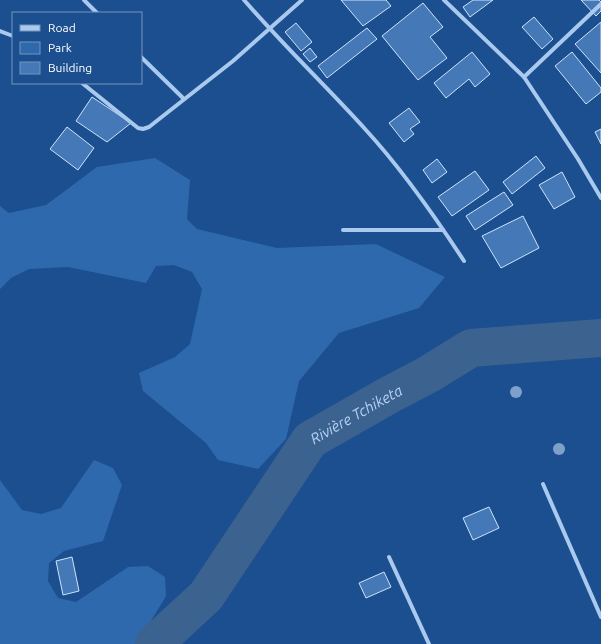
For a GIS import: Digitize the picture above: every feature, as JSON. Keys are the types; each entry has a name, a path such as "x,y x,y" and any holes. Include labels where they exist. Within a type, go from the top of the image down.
{"street":[{"path":"84,0 96,12"},
{"path":"244,0 269,29 366,129 443,230 464,261"},
{"path":"83,84 134,125 143,129 149,127 232,61 302,0"},
{"path":"444,0 524,77 578,159 601,198"},
{"path":"524,77 601,4"},
{"path":"0,31 12,36"},
{"path":"142,58 184,99"},
{"path":"343,230 443,230"},
{"path":"543,484 601,617"},
{"path":"389,556 429,644"}],"green space":[{"path":"155,158 190,180 187,219 197,229 277,248 376,244 445,277 419,308 339,333 299,381 286,439 258,469 218,460 206,443 143,391 139,373 175,357 190,344 202,289 192,272 174,265 156,266 146,283 68,267 29,269 11,278 0,289 0,206 9,213 46,205 97,167"},
{"path":"94,460 113,468 122,485 103,541 64,551 49,563 48,581 58,598 76,602 128,567 148,566 165,577 166,596 137,644 0,644 0,480 22,510 41,514 61,508"}],"building":[{"path":"341,0 386,0 391,6 363,26"},
{"path":"473,0 493,0 470,17 463,7"},
{"path":"581,0 599,0 601,2 601,11 596,16"},
{"path":"423,3 443,27 430,37 447,58 418,80 382,36"},
{"path":"534,17 553,39 542,49 522,27"},
{"path":"601,22 601,73 575,44"},
{"path":"296,23 312,42 301,51 285,32"},
{"path":"367,28 377,39 327,78 318,66"},
{"path":"310,48 317,57 310,62 303,54"},
{"path":"472,52 490,74 475,87 469,79 446,98 434,83"},
{"path":"572,52 601,88 601,92 586,104 555,66"},
{"path":"92,97 131,123 107,142 76,121"},
{"path":"409,108 420,122 410,129 414,134 404,142 389,123"},
{"path":"67,127 94,148 78,170 50,149"},
{"path":"601,129 601,144 595,132"},
{"path":"536,156 545,168 512,194 503,182"},
{"path":"437,159 447,172 432,183 423,170"},
{"path":"475,171 489,190 452,216 438,197"},
{"path":"562,172 575,197 554,209 539,185"},
{"path":"504,192 513,205 475,230 466,216"},
{"path":"523,216 539,248 501,268 482,236"},
{"path":"489,507 499,528 473,540 463,518"},
{"path":"72,557 79,591 63,595 56,561"},
{"path":"384,572 391,587 366,598 359,583"}],"waterway":[{"name":"Rivière Tchiketa","path":"154,644 206,596 310,440 429,374 471,348 601,338"}]}
